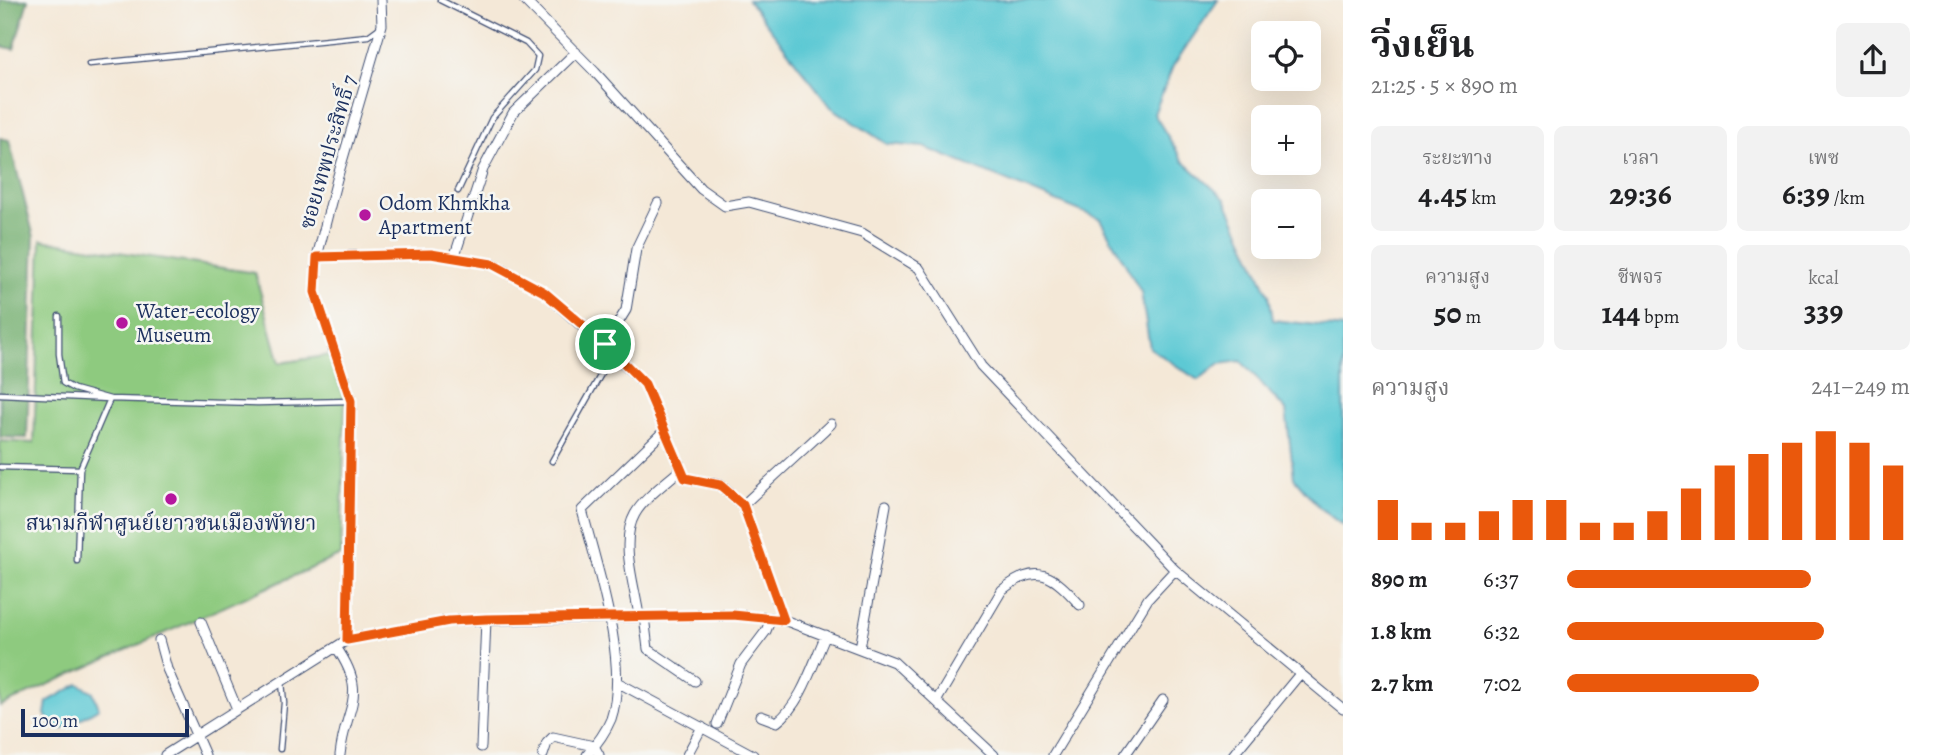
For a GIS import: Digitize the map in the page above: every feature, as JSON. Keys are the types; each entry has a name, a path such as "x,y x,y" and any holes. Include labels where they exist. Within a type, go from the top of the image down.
{"street":[{"name":"ซอยเทพประสิทธิ์ 7","path":"347,640 351,401 315,292 317,257 382,25 382,0"},
{"path":"524,0 576,52 701,189 725,206 749,202 862,233 919,268 981,366 1175,570 1343,709"},
{"path":"454,258 483,170 513,113 576,52"},
{"path":"605,344 626,310 636,249 658,203"},
{"path":"317,257 431,254 492,264 544,292 614,352 645,384 685,478 720,485 743,505 784,620"},
{"path":"743,505 831,424"},
{"path":"587,755 597,751 611,719 617,682 609,616 582,509 664,431"},
{"path":"681,469 636,512 631,524 629,546 648,649 695,681"},
{"path":"860,648 886,505"},
{"path":"1053,755 1148,599 1175,570"},
{"path":"937,700 1002,590 1015,580 1045,574 1056,580 1080,605"},
{"path":"165,755 347,640 449,621 733,615 784,620 894,662 994,755"},
{"path":"717,724 741,664 766,631 771,618"},
{"path":"481,747 486,619"},
{"path":"201,622 237,709"},
{"path":"761,716 777,722 782,718 801,691 826,635"},
{"path":"159,640 172,682 205,755"},
{"path":"336,647 351,673 355,702 342,738 340,755"},
{"path":"1233,755 1299,675"},
{"path":"617,682 753,755"},
{"path":"1125,755 1163,700"},
{"path":"687,755 702,727"},
{"path":"543,755 547,743 553,737 597,751"}],"lane":[{"path":"440,0 526,43 538,56 534,70 492,118 458,191"},
{"path":"89,64 368,36 382,25"},
{"path":"59,316 59,354 63,383 74,389 110,398"},
{"path":"552,461 614,352"},
{"path":"0,394 258,403 351,401"},
{"path":"77,561 80,469 110,398"},
{"path":"0,467 80,469"},
{"path":"280,748 284,703 282,681"}],"green space":[{"path":"0,0 28,0 14,49 0,46"},
{"path":"0,138 9,140 34,237 27,438 0,437"},
{"name":"สนามกีฬาศูนย์เยาวชนเมืองพัทยา","path":"41,240 255,273 280,363 330,355 345,401 341,555 0,706 0,441 34,443"}],"water":[{"path":"748,0 1218,0 1173,66 1154,114 1183,161 1225,199 1269,295 1273,320 1343,328 1343,526 1319,507 1294,478 1286,410 1241,361 1219,364 1198,380 1150,348 1141,292 1100,219 924,147 887,144 831,107"},
{"path":"79,684 93,692 99,708 63,729 49,722 45,714 47,702"}],"place":[{"name":"Odom Khmkha Apartment","path":"365,215"},
{"name":"Water-ecology Museum","path":"122,323"},
{"name":"สนามกีฬาศูนย์เยาวชนเมืองพัทยา","path":"171,499"}],"route":[{"path":"431,254 492,264 544,292 605,344 645,384 685,478 720,485 743,505 784,620 733,615 486,619 449,621 347,640 351,401 315,292 317,257 431,254"}]}
